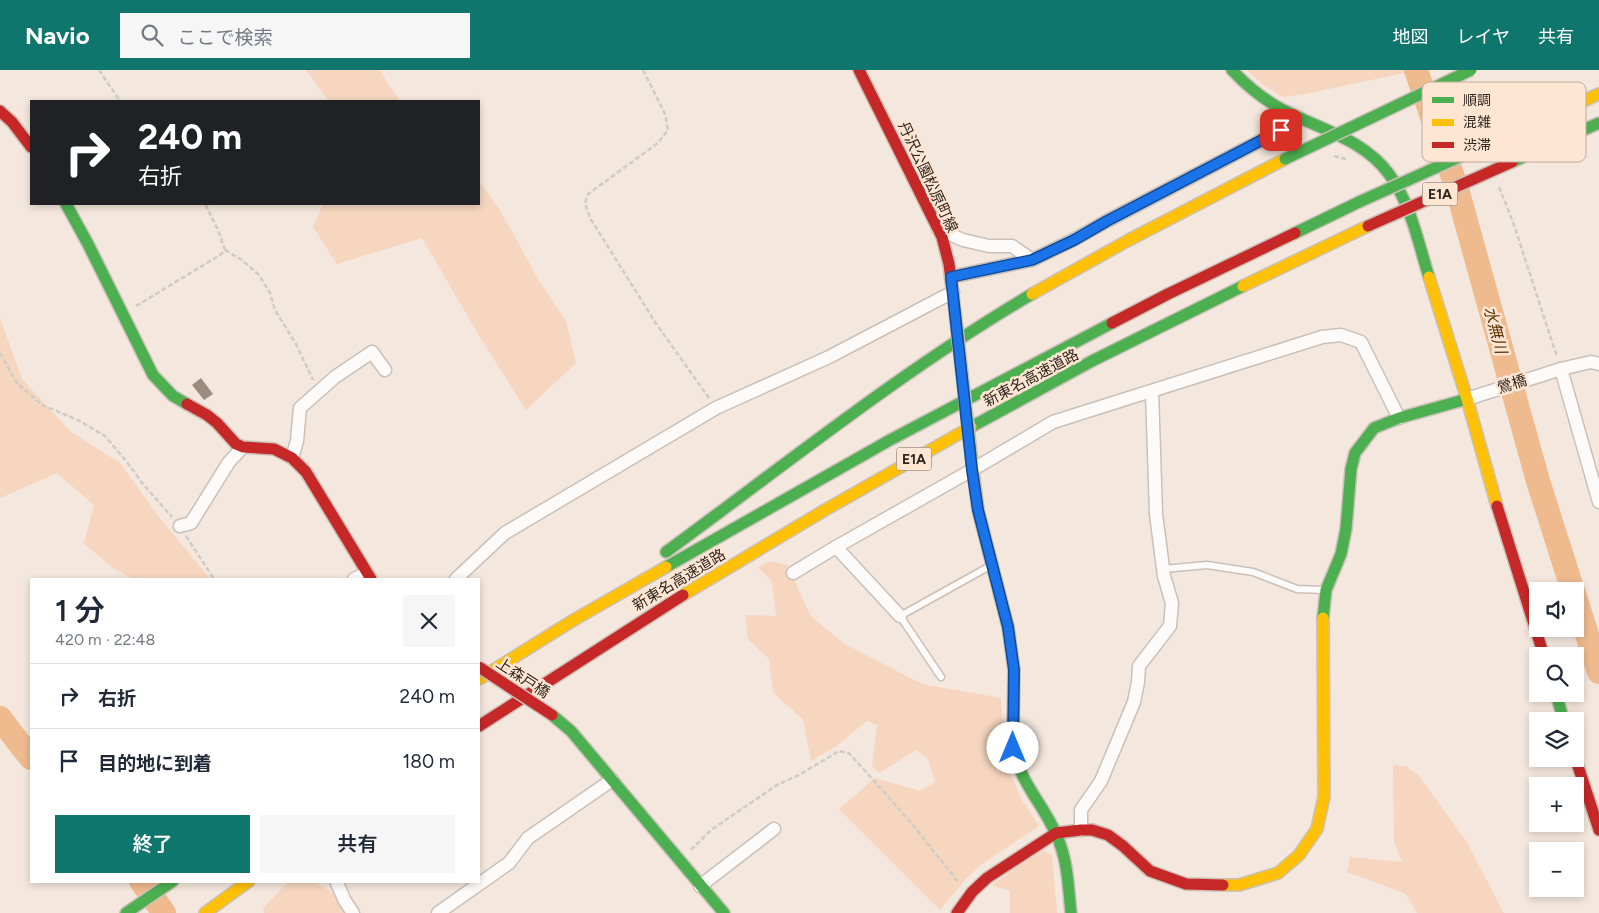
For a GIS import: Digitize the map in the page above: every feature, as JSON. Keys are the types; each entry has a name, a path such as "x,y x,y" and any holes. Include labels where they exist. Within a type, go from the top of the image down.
{"main road":[{"name":"丹沢公園松原町線","path":"859,70 938,229 949,264 978,510 1008,627 1014,670 1013,748 1026,785 1066,859 1071,913"},
{"path":"1232,70 1240,80 1263,99 1364,150 1381,164 1397,184 1406,204 1472,397 1510,551 1541,647"},
{"path":"1446,82 1471,70"},
{"path":"572,621 894,383 1048,283 1285,159 1422,93"},
{"name":"新東名高速道路","path":"1586,100 1599,94"},
{"path":"0,111 12,122 30,146"},
{"name":"新東名高速道路","path":"1586,129 1599,123"},
{"name":"新東名高速道路","path":"480,678 572,621 890,440 1168,294 1359,202 1448,162"},
{"name":"新東名高速道路","path":"480,725 597,648 737,562 902,465 1017,402 1183,315 1368,226 1512,162"},
{"path":"67,205 153,375 173,396 207,415 217,423 236,444 274,449 292,458 306,472 369,576"},
{"path":"957,913 972,892 987,878 1052,836 1081,830 1092,830 1108,835 1150,871 1186,884 1239,885 1278,873 1299,855 1317,829 1324,797 1323,616 1326,590 1341,554 1346,530 1351,469 1355,453 1374,428 1399,418 1472,397"},
{"name":"上森戸橋","path":"480,668 552,715 571,731 724,913"},
{"path":"1578,767 1599,830"},
{"path":"126,913 170,883"},
{"path":"205,913 246,883"}],"street":[{"path":"951,277 1032,260 1074,240 1115,216 1281,130"},
{"path":"938,229 964,240 990,246 1012,246 1032,260"},
{"path":"457,578 505,533 716,408 829,357 953,292"},
{"path":"793,573 1053,422 1322,337 1341,335 1361,342 1399,418"},
{"path":"292,458 298,441 300,408 335,377 372,352 385,370"},
{"name":"鶯橋","path":"1472,397 1561,369 1591,362 1599,364"},
{"path":"1561,369 1599,502"},
{"path":"1081,830 1081,810 1101,781 1134,702 1139,666 1170,626 1172,603 1163,569 1156,514 1152,391"},
{"path":"180,526 191,522 229,462 243,446"},
{"path":"836,547 900,616"},
{"path":"438,913 508,863 528,838 612,780"},
{"path":"700,886 774,829"},
{"path":"337,883 353,913"}],"lane":[{"path":"941,677 900,616 992,564"},
{"path":"1163,569 1207,565 1253,572 1296,589 1326,590"}],"path":[{"path":"99,70 119,100"},
{"path":"643,70 665,114 668,130 658,143 588,194 585,204 590,218 657,325 716,408"},
{"path":"1499,187 1513,222 1561,369"},
{"path":"206,205 218,230 225,250 242,260 259,275 270,293 274,310 296,344 319,391"},
{"path":"123,315 220,255 225,250"},
{"path":"0,353 17,383 42,405 78,420 105,436 143,484 180,526 213,578"},
{"path":"679,861 711,830 777,784 799,775 839,751 849,753 908,819 961,886 972,892"}],"shaded area":[{"path":"306,70 379,70 399,100 328,100"},
{"path":"1247,70 1418,70 1283,97 1262,84"},
{"path":"480,182 500,210 538,279 566,321 576,363 526,410 481,339 422,238 337,264 313,227 323,205 480,205"},
{"path":"0,318 22,379 71,432 120,463 159,517 209,578 131,578 110,566 84,543 94,505 57,473 0,498"},
{"path":"770,561 787,565 811,616 843,643 922,684 1001,698 1005,761 1022,800 1039,826 982,864 966,879 940,910 839,809 875,778 920,791 935,782 928,759 916,750 879,773 872,766 877,725 867,721 835,747 811,761 803,720 773,692 769,659 748,639 745,615 776,616 772,581 758,568"},
{"path":"1393,765 1406,766 1419,776 1466,841 1504,913 1417,913 1406,894 1347,872 1350,857 1402,862 1394,842"},
{"path":"1042,850 1052,855 1057,913 1010,913 1010,891 992,885"},
{"path":"287,883 317,883 343,900 353,913 264,913 263,908"}],"building":[{"path":"201,378 213,394 204,400 192,385"}],"waterway":[{"name":"水無川","path":"1416,70 1422,87"},
{"name":"水無川","path":"1448,162 1457,189 1538,481 1570,582"},
{"name":"水無川","path":"1584,625 1599,672"},
{"path":"0,718 30,757"},
{"path":"142,883 164,913"}],"traffic: fast":[{"path":"1232,70 1253,90 1270,102 1291,114 1337,134 1378,161 1389,174 1403,198 1429,277"},
{"path":"1446,82 1471,70"},
{"path":"1285,159 1422,93"},
{"path":"1586,129 1599,123"},
{"path":"1359,202 1448,162"},
{"path":"1295,233 1359,202"},
{"path":"67,205 153,375 173,396 187,404"},
{"path":"971,427 1092,361 1243,286"},
{"path":"666,552 891,386 984,323 1032,294"},
{"path":"955,312 971,454"},
{"path":"666,567 890,440 1112,323"},
{"path":"1323,618 1326,590 1341,554 1346,529 1351,469 1355,453 1374,428 1399,418 1467,399"},
{"path":"1558,702 1561,712"},
{"path":"552,715 571,731 724,913"},
{"path":"1013,733 1017,763 1028,786 1050,821 1063,853 1071,913"},
{"path":"126,913 170,883"}],"traffic: slow":[{"path":"1586,100 1599,94"},
{"path":"1032,294 1127,241 1285,159"},
{"path":"1243,286 1368,226"},
{"path":"1429,277 1467,399 1497,506"},
{"path":"683,595 825,510 971,427"},
{"path":"971,454 978,510 1008,627 1014,670 1013,733"},
{"path":"480,678 572,621 666,567"},
{"path":"1223,885 1239,885 1278,873 1299,855 1317,829 1324,797 1323,618"},
{"path":"205,913 246,883"}],"traffic: jam":[{"path":"859,70 942,237 949,264 955,312"},
{"path":"0,111 12,122 30,146"},
{"path":"1368,226 1512,162"},
{"path":"1112,323 1295,233"},
{"path":"187,404 217,423 236,444 243,447 274,449 292,458 306,472 370,578"},
{"path":"1497,506 1541,647"},
{"path":"480,725 683,595"},
{"path":"480,668 552,715"},
{"path":"1578,767 1599,830"},
{"path":"957,913 972,892 987,878 1056,833 1081,830 1092,830 1108,835 1150,871 1186,884 1223,885"}],"route":[{"path":"1013,748 1014,670 1008,627 978,510 951,277 1032,260 1074,240 1281,130"}]}
